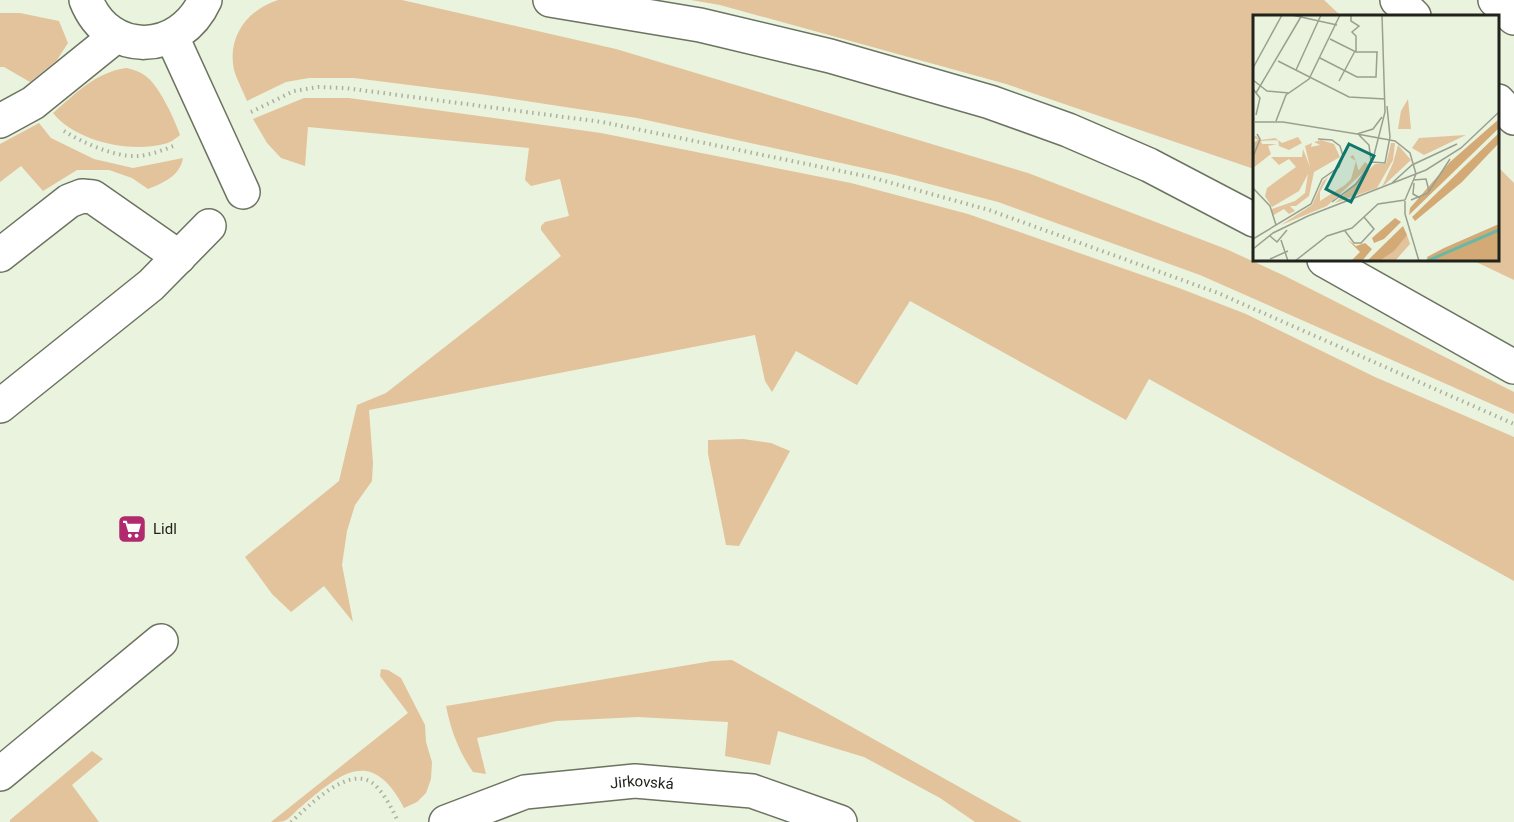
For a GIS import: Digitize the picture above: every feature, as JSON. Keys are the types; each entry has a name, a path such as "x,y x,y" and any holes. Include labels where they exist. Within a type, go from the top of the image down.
{"main road":[{"path":"86,0 90,11 102,25 116,36 135,42 154,42 172,37 187,27 199,13 205,0"},
{"path":"550,0 700,25 830,56 990,102 1068,130 1149,165 1253,219"},
{"path":"1397,0 1413,15"},
{"path":"1495,0 1514,18"},
{"path":"0,121 33,103 116,36"},
{"path":"172,37 243,192"},
{"path":"1499,103 1514,118"},
{"path":"0,255 69,201 82,196 93,197 179,257"},
{"path":"0,406 151,285 209,226"},
{"path":"1326,261 1514,367"},
{"path":"0,774 161,641"},
{"name":"Jirkovská","path":"446,822 479,816 525,792 635,781 752,791 840,822"}],"path":[{"path":"33,103 58,127 84,143 133,156 157,153 215,129 294,91 318,87 345,88 602,123 870,177 989,210 1218,293 1514,424"},
{"path":"291,822 330,788 355,779 366,780 376,786 398,822"}],"shaded area":[{"path":"278,0 402,0 616,49 1028,173 1226,249 1285,276 1514,392 1514,414 1200,275 998,202 895,175 637,118 354,78 309,78 286,82 247,101 234,70 233,58 237,36 249,18"},
{"path":"691,0 1324,0 1340,15 1253,15 1253,169 1006,84 720,5"},
{"path":"0,13 20,13 59,21 68,43 57,60 30,82 0,67"},
{"path":"127,68 146,76 162,96 180,135 172,141 150,146 119,146 75,131 53,113 96,79"},
{"path":"304,98 349,98 601,133 851,183 968,214 1246,314 1375,377 1514,437 1514,581 1149,379 1126,420 910,301 857,385 796,351 772,392 765,381 755,335 369,410 372,481 355,505 347,531 342,565 353,622 324,586 291,612 272,594 245,557 339,481 357,405 386,393 561,256 541,230 541,226 545,222 569,216 560,179 531,186 525,180 529,148 308,127 305,166 281,158 267,143 253,119"},
{"path":"39,123 51,138 94,159 133,168 183,158 175,174 148,189 132,178 109,170 77,170 43,191 21,166 0,182 0,144"},
{"path":"1499,168 1514,183 1514,280 1474,261 1499,261"},
{"path":"743,439 771,443 790,451 739,546 726,545 708,454 708,440"},
{"path":"732,660 1022,822 975,822 940,798 864,757 778,731 770,765 725,756 728,722 638,717 556,721 477,738 486,774 473,772 456,741 446,706 712,661"},
{"path":"381,669 388,670 401,678 425,725 426,742 432,762 431,779 426,793 417,802 404,808 392,789 380,777 368,772 356,771 330,783 287,820 271,822 408,713 380,676"},
{"path":"92,751 103,759 72,785 99,822 10,822 10,820"}],"place":[{"name":"Lidl","path":"132,529"}]}
